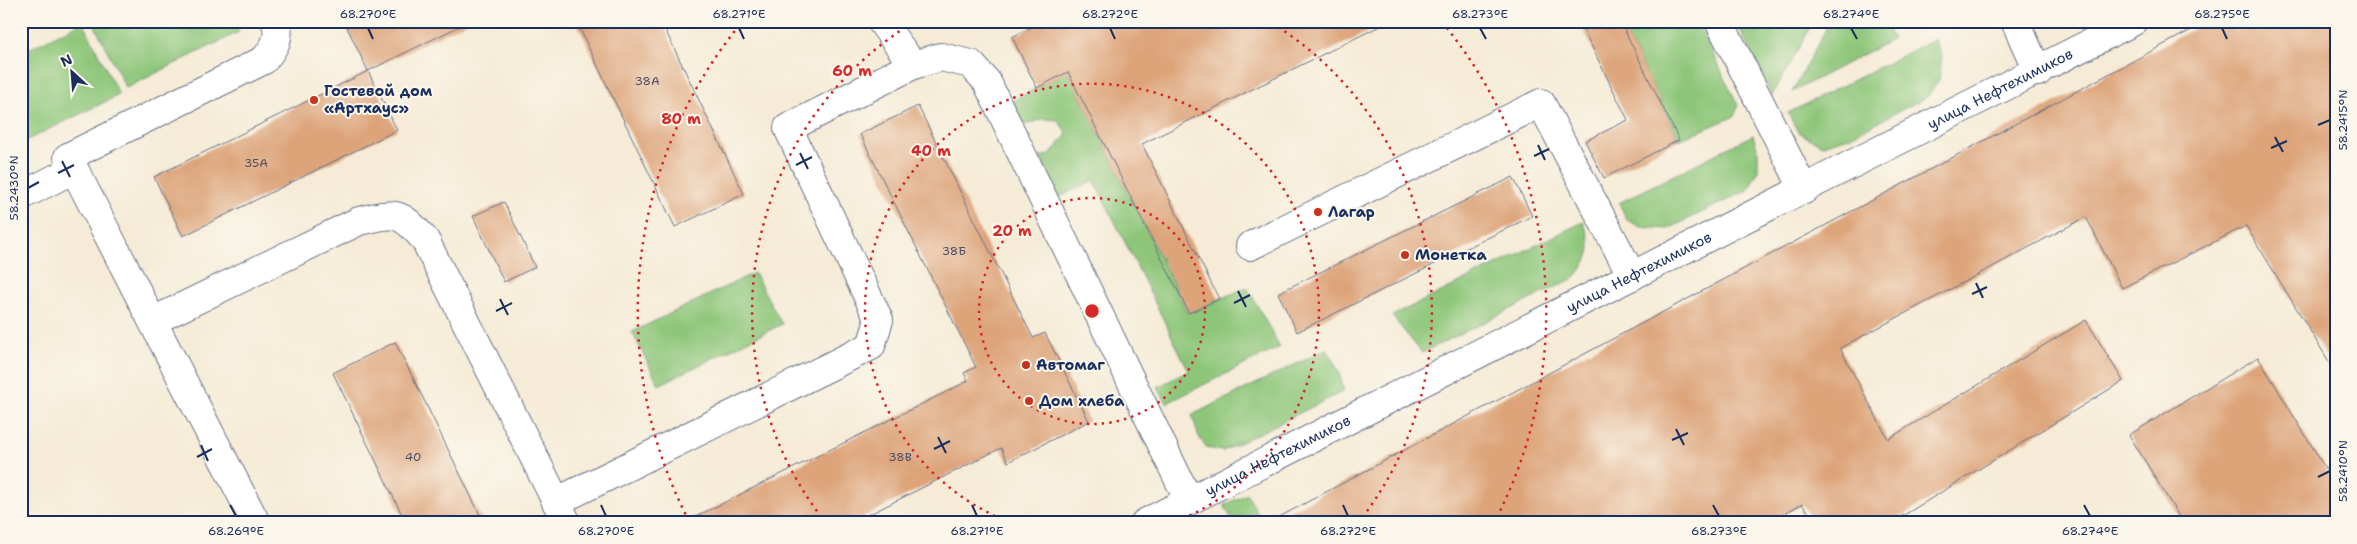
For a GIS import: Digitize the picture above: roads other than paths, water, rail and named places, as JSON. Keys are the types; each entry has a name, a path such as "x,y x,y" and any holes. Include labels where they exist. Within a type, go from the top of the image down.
{"street":[{"path":"256,523 68,157 264,60 276,45 277,26 275,21"},
{"path":"881,21 913,65"},
{"path":"1720,21 1804,190"},
{"path":"2015,21 2038,72"},
{"name":"улица Нефтехимиков","path":"1145,523 2038,72 2134,21"},
{"path":"153,321 359,221 389,213 408,220 425,240 562,512 871,346 879,320 788,128 913,65 942,57 971,64 987,82 1188,500"},
{"path":"1250,246 1542,103 1632,276"},
{"path":"21,196 74,169"}],"place":[{"name":"Гостевой дом «Артхаус»","path":"314,100"},
{"name":"Лагар","path":"1318,212"},
{"name":"Монетка","path":"1405,255"},
{"name":"Автомаг","path":"1026,365"},
{"name":"Дом хлеба","path":"1029,401"}]}
